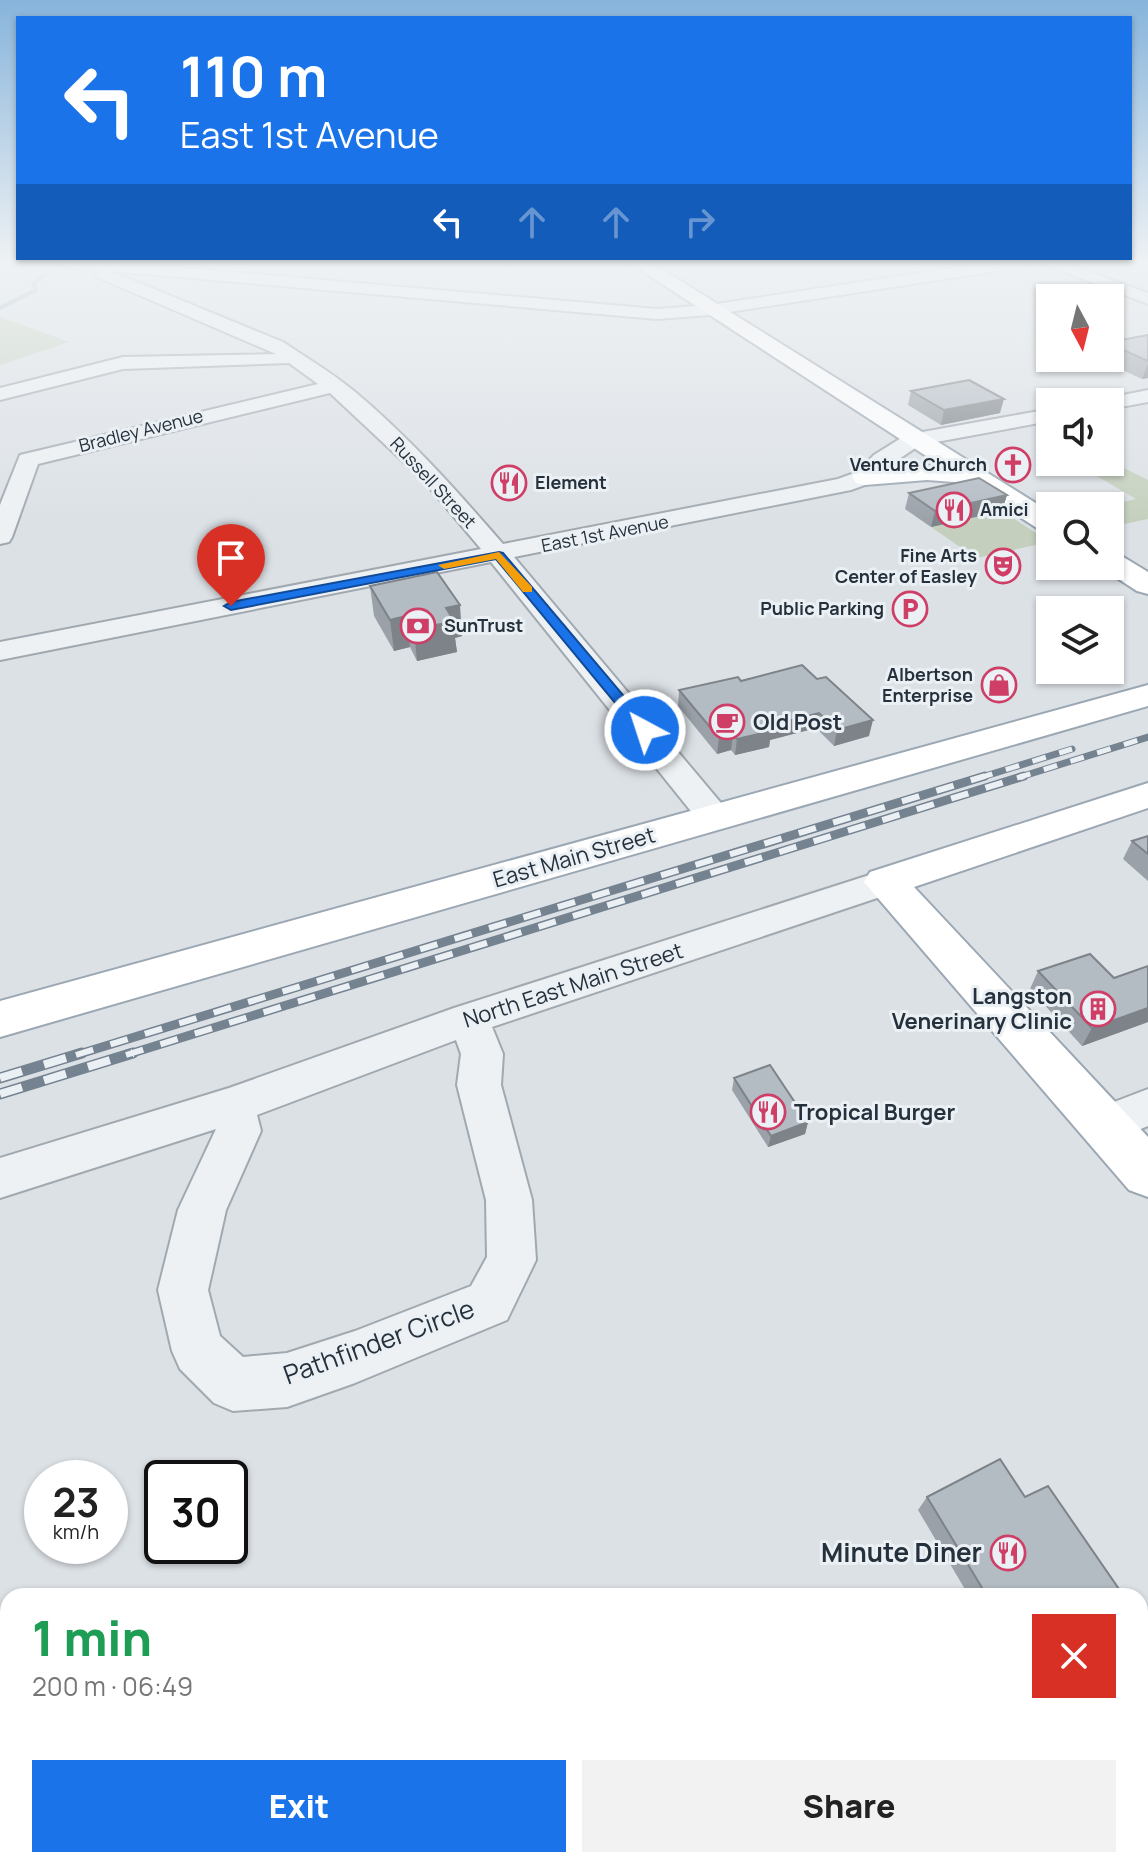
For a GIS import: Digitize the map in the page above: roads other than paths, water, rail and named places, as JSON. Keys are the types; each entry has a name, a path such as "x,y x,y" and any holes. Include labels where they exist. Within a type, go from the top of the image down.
{"main road":[{"path":"773,350 1036,515"},
{"path":"865,477 939,471 972,476"},
{"path":"1124,570 1148,585"},
{"name":"East Main Street","path":"0,1019 389,912 1148,695"},
{"name":"North East Main Street","path":"885,882 1148,795"},
{"path":"885,882 1148,1174"}],"street":[{"name":"Russell Street","path":"281,350 333,386 431,475 714,817"},
{"path":"0,394 123,363 293,357"},
{"name":"Bradley Avenue","path":"0,537 28,460 333,386"},
{"path":"914,440 1036,418"},
{"name":"East 1st Avenue","path":"0,651 807,494 865,477 882,460 914,440"},
{"name":"North East Main Street","path":"0,1178 233,1105 468,1019 885,882"},
{"name":"Pathfinder Circle","path":"233,1105 239,1131 202,1210 183,1290 198,1351 233,1384 287,1380 355,1357 489,1303 512,1260 509,1200 479,1085 482,1054 468,1019"},
{"path":"1104,1125 1148,1107"}],"railway":[{"path":"1017,778 1148,737"},
{"path":"979,778 1072,749"},
{"path":"76,1055 985,776"},
{"path":"126,1055 1024,776"},
{"path":"0,1078 82,1053"},
{"path":"0,1094 133,1053"}],"place":[{"name":"Venture Church","path":"1013,465"},
{"name":"Element","path":"509,483"},
{"name":"Amici","path":"954,510"},
{"name":"Fine Arts Center of Easley","path":"1003,566"},
{"name":"Public Parking","path":"910,609"},
{"name":"SunTrust","path":"418,626"},
{"name":"Albertson Enterprise","path":"999,685"},
{"name":"Old Post","path":"727,722"},
{"name":"Langston Venerinary Clinic","path":"1098,1009"},
{"name":"Tropical Burger","path":"768,1112"},
{"name":"Minute Diner","path":"1008,1553"}]}
